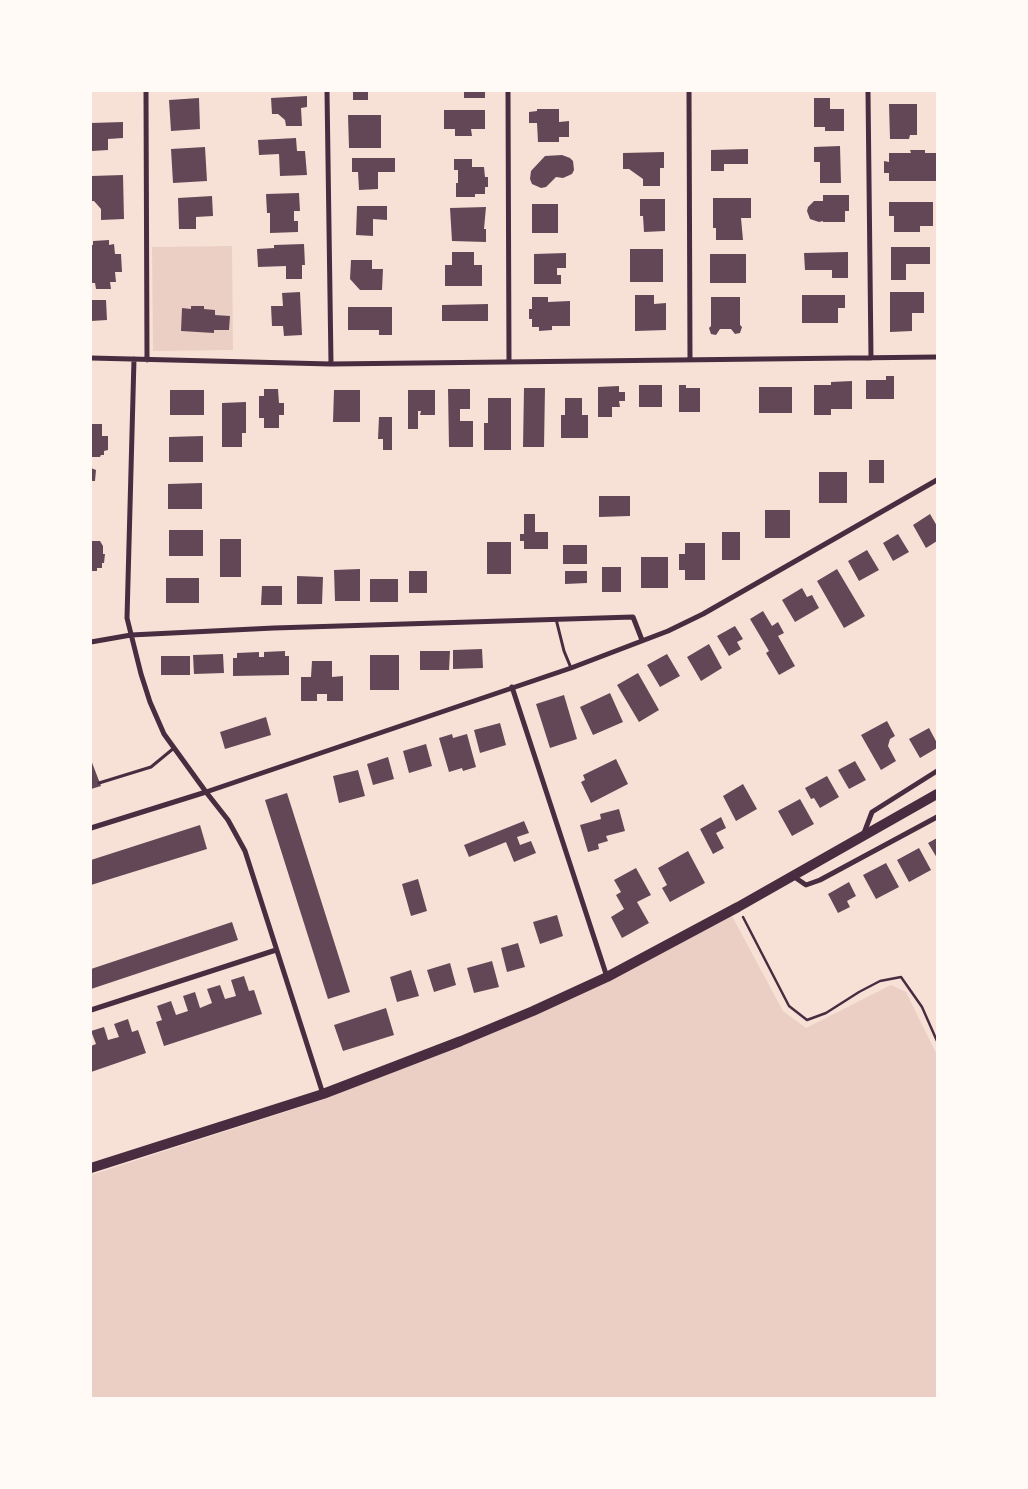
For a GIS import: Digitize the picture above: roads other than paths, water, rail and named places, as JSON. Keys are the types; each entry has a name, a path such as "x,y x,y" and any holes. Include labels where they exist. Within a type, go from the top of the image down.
{"main road":[{"path":"91,1168 323,1094 534,1011 607,976 738,907 937,794"}],"street":[{"path":"146,91 147,360"},
{"path":"328,91 330,364"},
{"path":"508,91 509,361"},
{"path":"689,91 690,360"},
{"path":"868,91 871,358"},
{"path":"91,358 330,364 937,357"},
{"path":"134,359 128,618 131,635 150,702 164,734 228,820 245,851 323,1094"},
{"path":"91,828 206,792 570,668 668,631 703,614 937,480"},
{"path":"91,642 131,635 284,628 633,617 642,640"},
{"path":"512,687 607,976"},
{"path":"864,834 872,812 937,772"},
{"path":"793,876 806,885 820,880 937,817"},
{"path":"91,1010 276,950"}],"lane":[{"path":"556,619 570,668"},
{"path":"99,782 151,766 174,748"}]}
